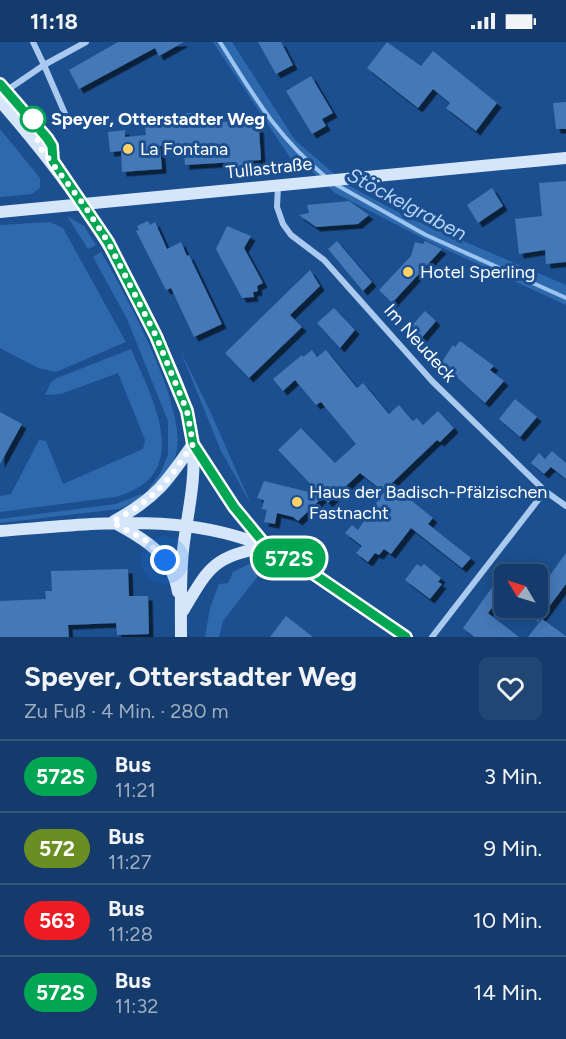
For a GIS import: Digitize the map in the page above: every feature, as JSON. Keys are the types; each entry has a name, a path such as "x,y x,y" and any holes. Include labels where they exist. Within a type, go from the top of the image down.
{"main road":[{"path":"0,101 53,161 112,250 156,336 187,411 193,444 193,487 182,563 181,637"},
{"name":"Tullastraße","path":"0,212 566,158"},
{"path":"112,522 152,498 167,483 193,444"},
{"path":"193,444 234,507 267,547"},
{"path":"112,522 147,541 162,555 177,587 181,614"},
{"path":"0,531 112,522 188,526 267,547 311,572 406,637"},
{"path":"181,614 200,581 216,563 225,557 267,547"}],"street":[{"path":"33,42 69,123"},
{"path":"0,95 44,65 86,42"},
{"name":"Im Neudeck","path":"278,186 277,207 283,224 291,235 324,260 432,381 545,491 566,506"},
{"path":"432,637 545,491"}],"shaded area":[{"path":"213,42 232,42 295,140 346,184 407,217 566,285 566,305 430,242 335,193 308,168 297,168"},
{"path":"0,129 40,178 40,188 32,194 0,197"},
{"path":"67,216 84,226 96,245 88,249"},
{"path":"50,222 63,228 126,342 56,372 38,368 0,348 0,225"},
{"path":"101,252 138,320 163,377 172,405 177,429 176,455 171,467 152,493 148,489 160,474 168,455 168,421 127,319 93,257"},
{"path":"131,349 157,412 161,434 161,454 155,472 140,487 115,497 0,512 0,496 11,494 39,440 46,441 63,484 143,449 145,440 118,373 61,394 45,395 51,382 57,378"},
{"path":"180,350 210,411 251,504 221,451"},
{"path":"141,494 145,497 119,509 0,523 0,519 116,504"},
{"path":"249,564 265,567 223,621 219,637 205,637 210,608 219,584 228,583 233,572"}],"building":[{"path":"118,42 184,42 159,56 155,48 79,89 69,70"},
{"path":"258,42 281,42 293,65 276,74"},
{"path":"387,42 421,66 433,51 497,103 476,131 446,108 450,103 433,89 418,108 367,68"},
{"path":"311,76 333,113 322,119 326,126 312,134 286,91"},
{"path":"566,102 566,129 556,129 553,103"},
{"path":"201,112 202,124 253,119 254,128 259,128 261,160 246,161 247,166 236,167 236,162 185,165 183,144 160,146 162,169 122,172 121,151 110,152 108,132 125,130 125,137 146,135 144,117"},
{"path":"566,181 566,262 546,264 545,250 519,254 515,219 542,216 539,183"},
{"path":"492,188 503,206 478,223 467,205"},
{"path":"349,201 369,215 358,224 316,227 299,215 309,213 307,205"},
{"path":"148,221 150,225 155,222 167,249 181,242 222,324 194,337 171,288 166,290 136,231 139,230 137,226"},
{"path":"227,226 251,236 244,248 263,283 257,286 258,291 253,292 254,297 242,298 216,249"},
{"path":"337,241 372,282 363,291 328,249"},
{"name":"Hotel Sperling","path":"425,241 442,249 392,303 379,290 411,256 415,242 423,244"},
{"path":"310,270 320,286 290,315 302,327 249,378 225,353"},
{"path":"334,308 355,330 340,348 317,323"},
{"path":"425,311 436,321 420,340 408,330"},
{"path":"460,341 494,366 490,370 504,381 485,403 441,363 453,345 455,347"},
{"path":"312,350 317,357 326,350 357,388 363,383 389,414 399,405 413,421 417,418 423,425 438,411 454,428 440,442 437,440 391,484 433,518 428,524 471,558 462,568 411,528 391,554 384,549 379,555 375,553 368,562 356,553 362,546 345,533 352,525 358,530 384,492 360,473 328,503 323,497 298,521 293,517 277,513 275,524 264,522 267,510 262,509 264,500 257,498 264,481 321,495 278,450 301,428 335,463 356,444 321,402 316,405 295,380 283,391 273,379 302,355 303,357"},
{"path":"515,399 537,417 520,437 499,419"},
{"path":"0,412 22,424 0,464"},
{"path":"552,451 566,463 566,479 551,467 544,474 531,463 539,453 545,459"},
{"path":"566,553 566,584 548,608 548,578"},
{"path":"417,564 421,567 424,564 441,578 438,582 442,584 430,599 405,580"},
{"path":"128,569 129,596 148,596 149,634 117,635 116,623 68,625 69,637 0,637 0,601 46,599 45,591 52,591 51,571"},
{"path":"493,586 494,605 488,613 519,637 474,637 463,628"},
{"path":"286,616 313,637 270,637"},
{"path":"542,619 566,636 566,637 528,637"}],"waterway":[{"name":"Stöckelgraben","path":"220,42 255,98 280,131 327,178"},
{"name":"Stöckelgraben","path":"333,183 426,235 566,298"}],"bus line":[{"name":"572S","path":"0,84 47,138 52,146 53,161 84,205 121,265 177,384 187,411 193,444 234,507 267,547 311,572 406,637"}],"place":[{"name":"Speyer, Otterstadter Weg","path":"33,119"},
{"name":"La Fontana","path":"128,149"},
{"name":"Hotel Sperling","path":"408,272"},
{"name":"Haus der Badisch-Pfälzischen Fastnacht","path":"297,502"}],"route":[{"path":"33,119 39,146 53,161 84,205 121,265 156,336 187,411 193,444 167,483 152,498 112,522 147,541 165,560"}]}
